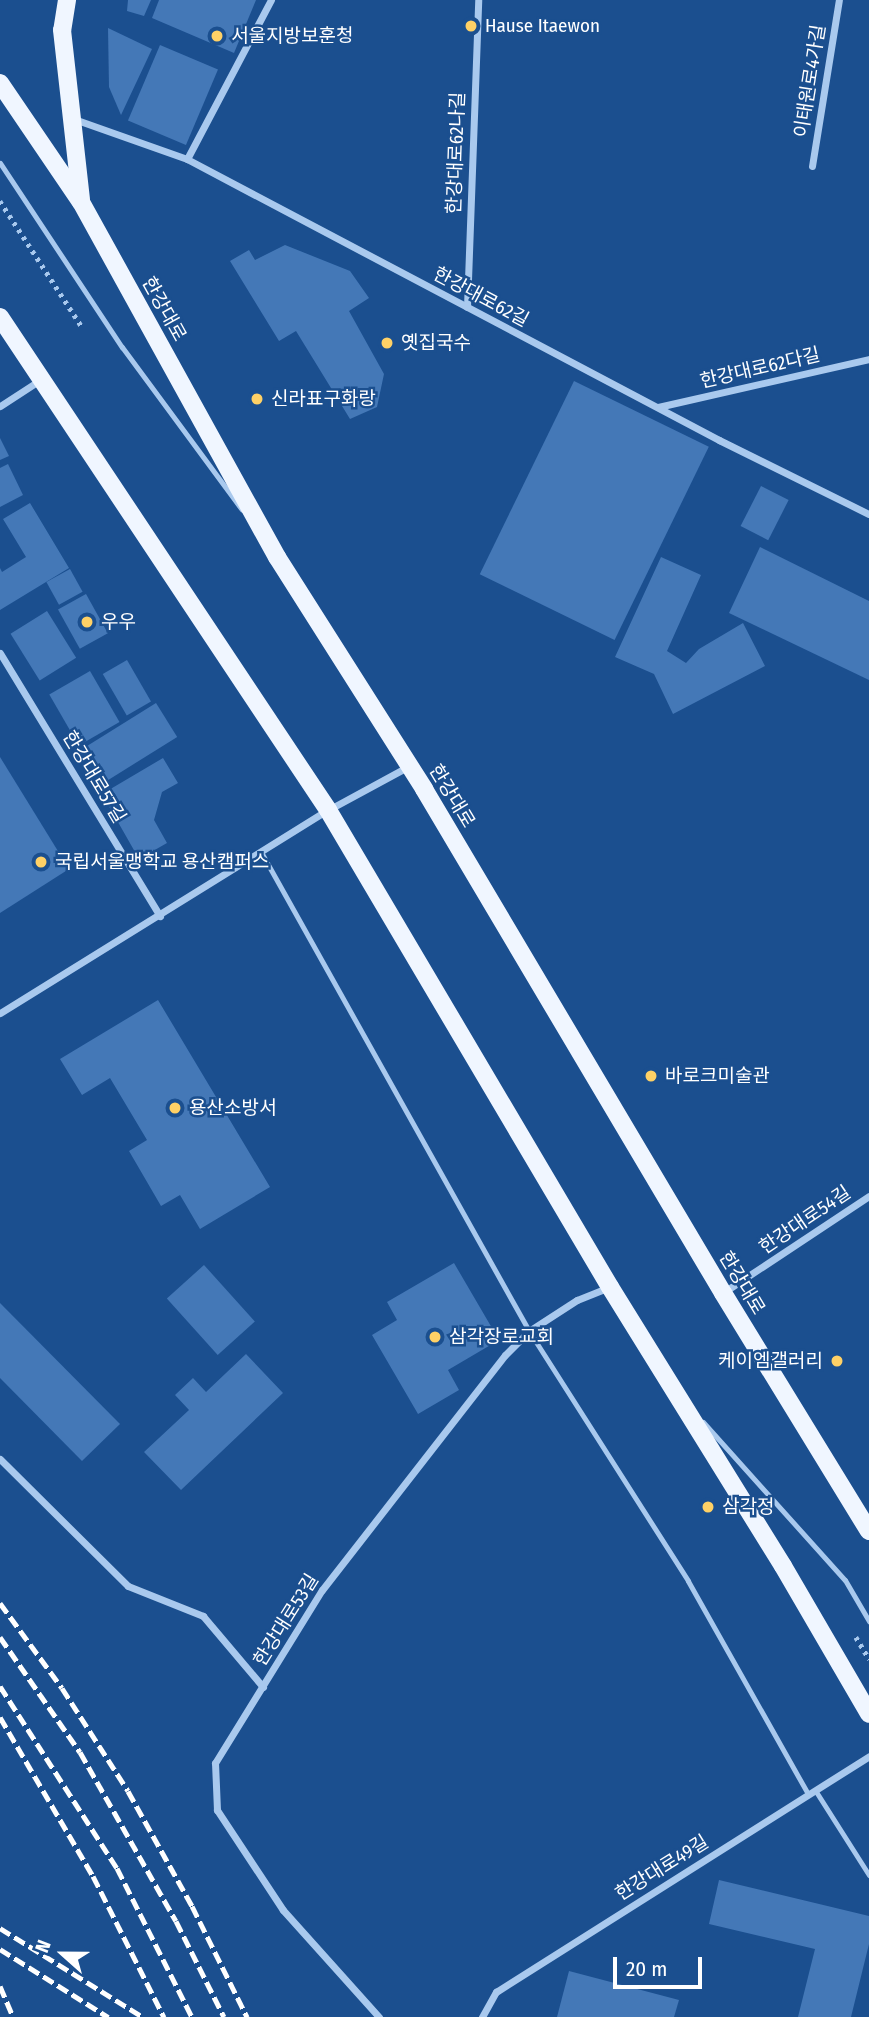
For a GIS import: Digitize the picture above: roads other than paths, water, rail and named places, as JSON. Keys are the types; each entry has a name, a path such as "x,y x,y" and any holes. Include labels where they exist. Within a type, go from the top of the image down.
{"main road":[{"path":"67,0 62,30 81,202"},
{"name":"한강대로","path":"0,83 81,202 277,557 409,766 723,1293 867,1523"},
{"path":"0,317 328,810 610,1287 678,1394 869,1714"}],"street":[{"path":"187,159 271,0"},
{"name":"한강대로62나길","path":"467,307 478,0"},
{"name":"이태원로4가길","path":"812,166 839,0"},
{"name":"한강대로62길","path":"73,118 187,159 657,408 869,514"},
{"name":"한강대로62다길","path":"657,408 869,359"},
{"path":"0,406 40,380"},
{"name":"한강대로57길","path":"0,653 160,916"},
{"path":"0,1013 328,810 409,766"},
{"name":"한강대로54길","path":"723,1293 869,1196"},
{"name":"한강대로53길","path":"379,2017 283,1910 217,1810 215,1763 322,1590 505,1355 530,1331 577,1300 610,1287"},
{"path":"0,1459 128,1586 203,1616 263,1688"},
{"name":"한강대로49길","path":"482,2017 496,1992 869,1756"}],"lane":[{"path":"0,163 122,347 277,557"},
{"path":"261,852 530,1331 688,1581 812,1792 869,1875"},
{"path":"678,1394 845,1580 869,1621"}],"railway":[{"path":"0,1603 62,1688 128,1791 192,1906 247,2017"},
{"path":"0,1637 80,1752 176,1921 224,2017"},
{"path":"0,1686 117,1868 192,2017"},
{"path":"0,1717 93,1876 164,2017"},
{"path":"0,1928 143,2017"},
{"path":"0,1949 108,2017"},
{"path":"0,1986 13,2017"}],"place":[{"name":"Hause Itaewon","path":"471,26"},
{"name":"서울지방보훈청","path":"217,36"},
{"name":"옛집국수","path":"387,343"},
{"name":"신라표구화랑","path":"257,399"},
{"name":"우우","path":"87,622"},
{"name":"국립서울맹학교 용산캠퍼스","path":"41,862"},
{"name":"바로크미술관","path":"651,1076"},
{"name":"용산소방서","path":"175,1108"},
{"name":"삼각장로교회","path":"435,1337"},
{"name":"케이엠갤러리","path":"837,1361"},
{"name":"삼각정","path":"708,1507"}]}
